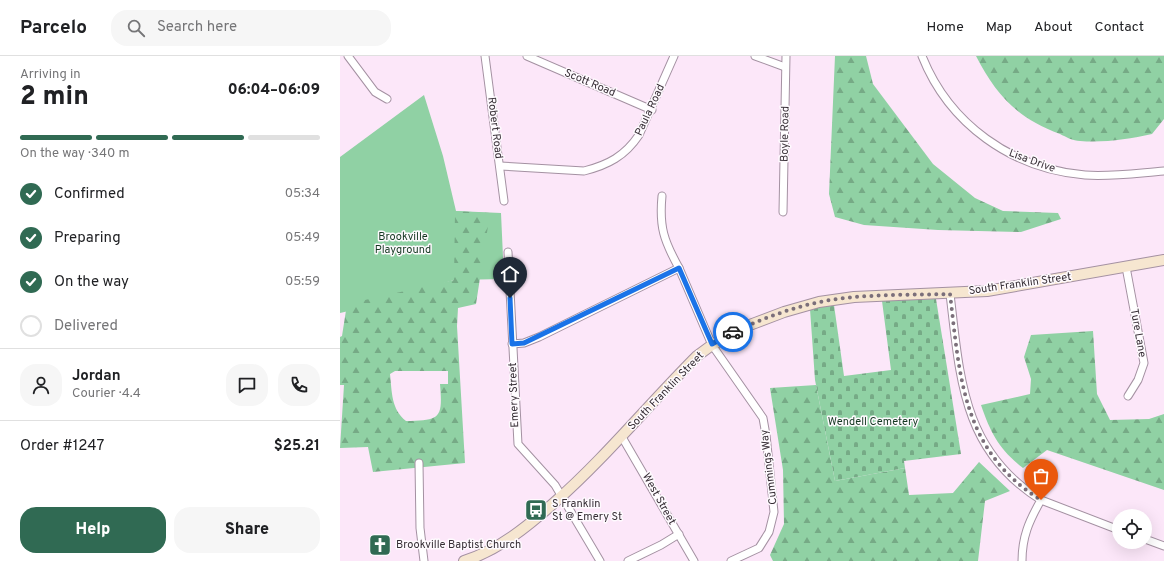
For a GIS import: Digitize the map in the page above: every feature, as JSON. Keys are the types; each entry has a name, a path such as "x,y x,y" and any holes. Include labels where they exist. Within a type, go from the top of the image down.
{"main road":[{"name":"South Franklin Street","path":"465,561 499,545 515,535 562,496 622,437 679,375 712,344 754,323 819,302 854,297 950,294 1008,288 1164,260"}],"street":[{"path":"348,56 375,92 386,99"},
{"name":"Robert Road","path":"486,56 504,201"},
{"name":"Scott Road","path":"527,56 652,110"},
{"name":"Paula Road","path":"500,166 570,171 597,168 617,159 633,144 652,110 674,56"},
{"path":"755,56 785,67"},
{"name":"Boyle Road","path":"784,212 786,56"},
{"name":"Lisa Drive","path":"922,56 936,86 956,112 983,138 1016,157 1051,169 1087,175 1164,171"},
{"name":"Cummings Way","path":"662,196 662,231 664,241 679,268 712,344 763,418 774,512 769,532 759,548 732,561"},
{"name":"Emery Street","path":"508,252 518,444 555,485 600,561"},
{"name":"Ture Lane","path":"1126,267 1144,363 1138,380 1128,396"},
{"path":"512,344 524,343 539,337 679,268"},
{"path":"950,294 964,392 971,417 980,438 1006,473 1041,500 1112,527"},
{"name":"West Street","path":"622,437 694,561"},
{"path":"419,462 420,528 424,561"},
{"path":"1022,561 1024,538 1027,527 1041,500"},
{"path":"628,561 661,545 678,534"},
{"path":"1152,542 1164,546"}],"green space":[{"path":"835,56 866,56 873,84 933,164 975,198 1003,211 1058,213 1061,219 1021,232 938,230 864,225 835,217 829,194"},
{"path":"976,56 1164,56 1164,119 1152,134 1107,141 1072,140 1045,128 1020,113 1000,94"},
{"name":"Brookville Playground","path":"424,95 443,156 456,211 501,213 504,279 454,280 340,313 340,157"},
{"path":"455,211 490,213 476,304 458,308 457,326 465,463 373,472 368,447 340,448 344,385 340,385 340,337 342,336 347,304 454,280","holes":["395,371 448,371 448,384 440,384 441,404 440,411 437,415 426,420 406,421 397,411 395,406 390,374"]},
{"name":"Wendell Cemetery","path":"936,299 961,454 904,461 905,468 835,481 815,380 810,309 834,305 844,376 891,370 882,301"},
{"path":"1093,331 1097,394 1110,420 1149,419 1164,414 1164,490 1047,450 1023,468 1008,454 992,433 981,405 1030,394 1031,379 1024,357 1031,335"},
{"path":"816,385 835,481 905,468 909,495 953,493 979,462 1010,491 985,501 978,561 773,561 770,555 784,524 783,470 770,388"}],"way so far":[{"path":"733,332 784,312 819,302 854,297 950,294 964,392 971,417 980,438 1006,473 1021,487 1041,500"}],"place":[{"name":"S Franklin St @ Emery St","path":"536,510"},
{"name":"Brookville Baptist Church","path":"380,545"}],"route":[{"path":"510,298 512,344 524,343 531,341 679,268 712,344 733,332"}]}
